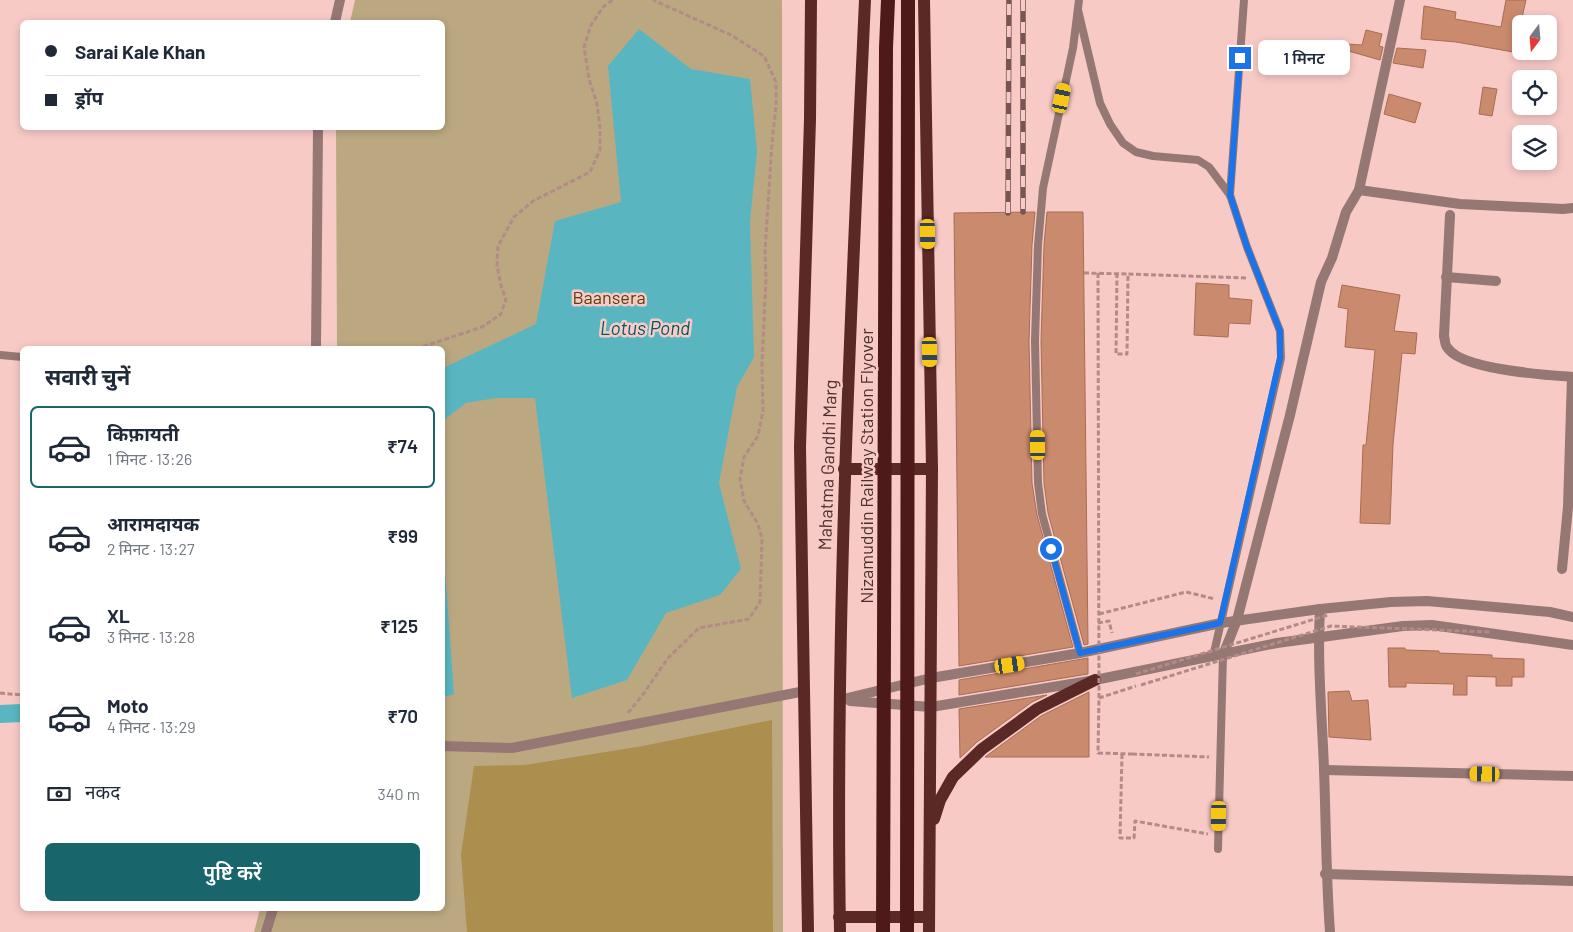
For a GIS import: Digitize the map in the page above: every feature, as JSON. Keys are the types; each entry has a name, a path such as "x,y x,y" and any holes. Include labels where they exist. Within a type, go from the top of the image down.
{"highway":[{"name":"Nizamuddin Railway Station Flyover","path":"883,932 886,48 888,0"},
{"path":"907,932 908,0"}],"main road":[{"path":"808,932 800,447 810,119 811,0"},
{"name":"Mahatma Gandhi Marg","path":"840,932 839,700 844,469 865,0"},
{"path":"924,0 932,469 929,932"},
{"path":"844,469 932,469"},
{"path":"930,833 940,800 953,778 982,749 1037,709 1096,680"},
{"path":"839,917 930,917"}],"street":[{"path":"335,20 340,0"},
{"path":"1218,656 1237,620 1290,415 1321,282 1332,258 1346,212 1359,190 1400,0"},
{"path":"316,346 318,130"},
{"path":"1359,190 1460,204 1573,208"},
{"path":"1450,215 1444,336 1447,348 1456,355 1473,363 1503,370 1572,377 1568,507 1562,569"},
{"path":"1446,277 1496,281"},
{"path":"839,700 931,678 1080,653 1220,623 1324,612 1392,602 1427,601 1550,612 1573,617"},
{"path":"1324,612 1318,638 1324,770 1325,874 1330,932"},
{"path":"839,700 930,707 1096,680 1277,643 1403,626 1432,625 1573,645"},
{"path":"445,746 512,748 805,691"},
{"path":"1324,770 1573,776"},
{"path":"1325,874 1573,881"},
{"path":"266,932 272,911"}],"lane":[{"path":"1079,0 1073,48 1043,188 1038,246 1035,341 1038,483 1042,514 1080,653"},
{"path":"1230,195 1244,0"},
{"path":"1078,10 1100,102 1110,124 1123,143 1136,152 1152,156 1198,160 1209,167 1230,195 1247,247 1280,331 1280,358 1220,623 1218,656 1220,757 1218,849"},
{"path":"0,355 20,357"}],"path":[{"path":"425,346 482,327 501,314 506,299 497,266 498,246 514,217 533,201 590,172 600,150 600,128 597,104 589,79 584,47 591,25 604,6 613,0"},
{"path":"634,725 628,713 644,694 668,658 699,628 749,619 760,602 762,539 758,524 744,501 740,479 744,457 758,436 763,411 762,364 766,279 765,251 776,106 776,82 764,56 732,36 653,0"},
{"path":"1084,273 1260,278"},
{"path":"1098,273 1098,753 1220,757"},
{"path":"1117,274 1116,354 1127,354 1128,274"},
{"path":"1098,614 1186,592 1226,601"},
{"path":"1136,674 1275,631 1324,612"},
{"path":"1098,623 1110,621"},
{"path":"1099,698 1331,626 1491,632"},
{"path":"0,693 20,696"},
{"path":"1122,754 1120,838 1134,838 1135,821 1219,836"}],"green space":[{"name":"Baansera","path":"355,0 782,0 783,932 254,932 259,911 445,911 445,346 337,346 336,130 445,130 445,20 350,20"}],"shaded area":[{"path":"772,720 773,932 467,932 461,854 474,766 525,765 643,746"}],"water":[{"name":"Lotus Pond","path":"639,29 691,69 750,79 757,151 750,222 754,357 737,387 719,483 741,569 720,595 666,613 627,680 572,698 535,398 496,398 466,403 445,419 445,367 536,324 555,221 621,202 608,66"},
{"name":"Lotus Pond","path":"445,570 454,694 445,696"}],"building":[{"path":"1506,0 1526,0 1523,15 1512,15 1512,52 1456,42 1421,39 1424,6 1456,12 1455,19 1501,27"},
{"path":"1366,30 1382,34 1379,46 1383,47 1380,60 1345,50 1346,44 1362,45"},
{"path":"1397,48 1426,50 1423,68 1393,63"},
{"path":"1483,87 1497,89 1492,116 1479,114"},
{"path":"1389,94 1421,103 1415,123 1384,114"},
{"path":"1035,212 1029,341 1032,483 1037,515 1073,647 959,666 954,213"},
{"path":"1047,212 1083,212 1088,644 1084,645 1048,513 1044,483 1041,341"},
{"path":"1196,283 1229,285 1229,298 1252,300 1250,324 1229,323 1228,337 1194,335"},
{"path":"1342,285 1400,295 1394,331 1417,333 1415,354 1402,353 1393,444 1390,524 1360,523 1363,445 1366,445 1375,350 1345,347 1348,309 1338,307"},
{"path":"1388,648 1439,651 1439,653 1492,655 1492,658 1524,659 1524,677 1512,677 1512,686 1496,686 1496,677 1467,676 1467,695 1453,695 1454,684 1406,683 1406,687 1389,687"},
{"path":"1088,658 1088,674 959,695 959,680"},
{"path":"1349,691 1352,701 1368,700 1371,740 1329,737 1328,692"},
{"path":"1089,692 1089,757 985,757 1041,716"},
{"path":"1047,695 1032,702 977,742 960,758 959,709"}],"waterway":[{"path":"0,714 20,713"}],"railway":[{"path":"1008,213 1009,0"},
{"path":"1023,0 1023,212"}],"route":[{"path":"1051,549 1080,653 1220,623 1280,358 1281,341 1280,331 1247,247 1230,195 1240,58"}]}
